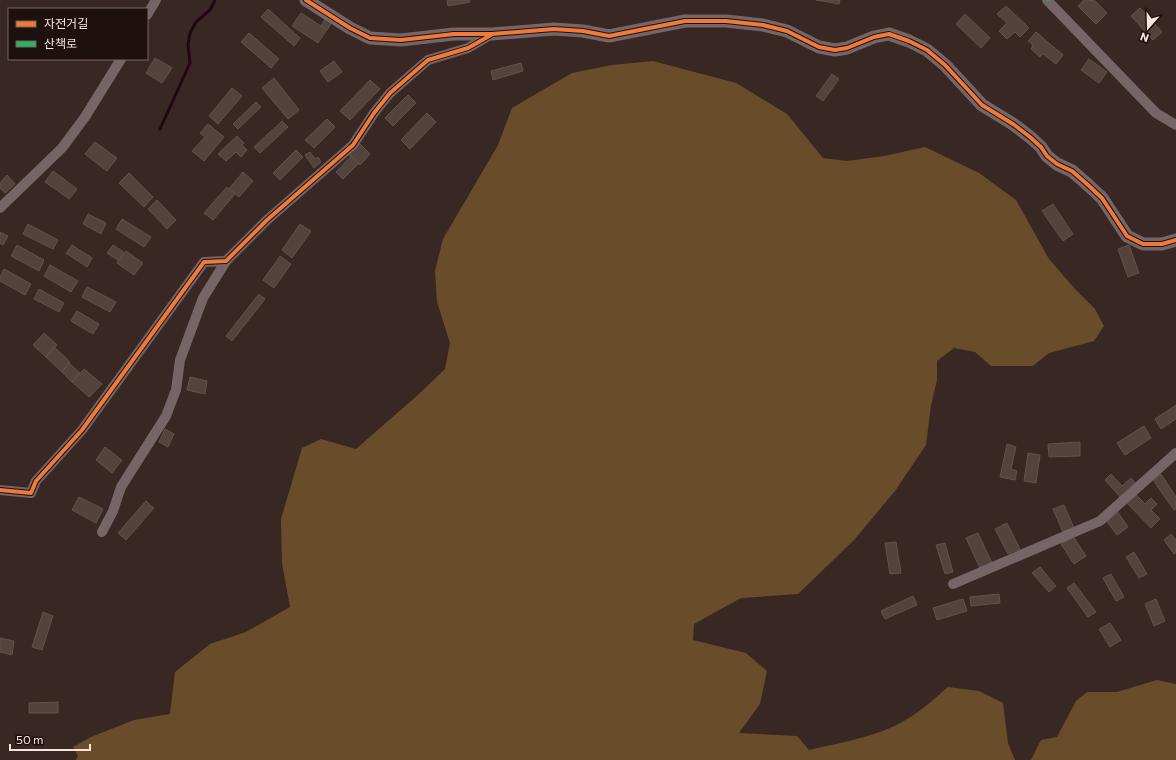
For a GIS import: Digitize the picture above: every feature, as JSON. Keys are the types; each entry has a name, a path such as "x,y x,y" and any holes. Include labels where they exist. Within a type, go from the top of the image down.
{"street":[{"path":"148,13 156,0"},
{"path":"306,0 350,28 370,38 401,40 454,34 492,34 554,29 583,31 609,36 685,22 726,21 763,25 787,31 819,48 835,50 847,48 874,37 889,34 909,41 927,50 945,65 982,105 1024,133 1041,147 1047,156 1057,164 1072,171 1082,179 1102,198 1127,236 1143,244 1162,244 1176,240"},
{"path":"1047,0 1098,51 1156,113 1176,125"},
{"path":"102,532 121,487 166,416 176,390 180,360 203,298 226,261 267,220 353,145 390,92 428,60 468,48 492,34"},
{"path":"0,208 62,148 85,117 120,60"},
{"path":"0,490 31,492 36,481 82,430 204,262 226,261"},
{"path":"953,584 1100,521 1176,454"}],"shaded area":[{"path":"653,61 736,83 787,114 823,158 847,161 884,156 925,147 979,173 1016,200 1049,259 1095,309 1104,326 1094,341 1049,353 1033,366 991,366 975,352 954,348 937,361 937,380 931,405 926,445 895,491 854,540 798,594 741,598 694,624 693,640 746,653 767,671 760,704 739,733 797,736 809,750 862,738 888,729 917,713 948,687 979,691 1003,703 1008,743 1015,760 76,760 78,756 73,747 91,737 134,720 170,714 175,672 210,644 246,632 290,607 282,563 281,519 302,448 321,439 356,449 419,394 445,369 450,343 437,302 435,271 443,239 498,145 512,108 572,73 612,65"},
{"path":"1157,680 1176,684 1176,760 1031,760 1041,740 1057,737 1076,701 1087,692 1117,692"}],"building":[{"path":"447,0 469,0 470,2 448,6"},
{"path":"816,0 840,0 839,4"},
{"path":"1084,0 1094,0 1107,13 1096,24 1078,6"},
{"path":"1006,6 1029,28 1020,37 1015,32 1007,39 999,31 1007,23 997,14"},
{"path":"1140,8 1162,32 1153,40 1131,16"},
{"path":"268,9 300,38 294,46 261,17"},
{"path":"301,13 327,30 318,43 292,26"},
{"path":"965,14 990,38 981,48 956,24"},
{"path":"326,18 332,22 327,30 321,26"},
{"path":"1036,32 1063,55 1056,64 1043,54 1040,57 1031,49 1033,45 1028,41"},
{"path":"249,33 279,59 271,68 241,42"},
{"path":"155,58 172,68 162,83 146,73"},
{"path":"1089,59 1107,72 1099,83 1081,70"},
{"path":"334,61 342,72 328,82 320,71"},
{"path":"521,63 523,71 493,80 491,71"},
{"path":"832,74 839,79 823,101 816,96"},
{"path":"274,78 299,110 288,119 262,88"},
{"path":"370,80 380,89 350,120 340,111"},
{"path":"232,88 242,96 218,124 209,116"},
{"path":"408,95 416,103 393,126 385,118"},
{"path":"256,102 261,107 238,129 233,124"},
{"path":"427,113 436,122 410,149 401,140"},
{"path":"327,119 335,127 314,148 305,140"},
{"path":"282,121 288,127 260,153 254,147"},
{"path":"208,124 224,137 204,161 192,151 205,137 200,133"},
{"path":"237,136 244,143 242,145 247,150 241,157 236,152 226,161 218,154"},
{"path":"95,142 117,158 107,171 85,154"},
{"path":"359,143 370,154 360,165 349,154"},
{"path":"296,150 303,157 280,180 273,173"},
{"path":"310,152 315,159 318,157 321,162 314,168 305,155"},
{"path":"351,156 359,163 343,179 336,172"},
{"path":"53,171 77,189 69,199 45,182"},
{"path":"243,172 253,181 239,197 229,189"},
{"path":"129,173 153,197 144,207 119,183"},
{"path":"7,175 15,184 5,193 0,188 0,183"},
{"path":"227,187 235,194 213,220 204,213"},
{"path":"157,200 176,220 167,229 148,209"},
{"path":"1053,204 1073,234 1063,241 1042,211"},
{"path":"88,214 106,223 101,234 83,224"},
{"path":"122,219 151,237 144,247 116,229"},
{"path":"28,224 58,240 53,249 23,234"},
{"path":"300,224 311,231 292,258 282,250"},
{"path":"0,232 8,236 3,245 0,243"},
{"path":"17,245 44,260 39,271 11,256"},
{"path":"72,245 92,258 87,267 66,253"},
{"path":"113,245 125,253 119,261 107,253"},
{"path":"1129,245 1139,273 1128,277 1118,249"},
{"path":"126,251 143,263 134,275 117,263"},
{"path":"280,256 291,264 274,288 263,280"},
{"path":"50,265 78,281 71,292 44,276"},
{"path":"4,269 31,284 25,295 0,281 0,277"},
{"path":"87,287 116,302 110,312 82,297"},
{"path":"39,289 64,303 59,312 34,299"},
{"path":"259,294 265,299 232,341 226,336"},
{"path":"77,311 99,324 93,334 71,321"},
{"path":"44,333 57,345 46,357 33,345"},
{"path":"54,347 70,362 62,372 46,357"},
{"path":"69,363 80,373 72,382 62,372"},
{"path":"84,369 102,384 89,397 72,382"},
{"path":"190,377 207,381 205,394 187,390"},
{"path":"1176,405 1176,419 1161,429 1155,419"},
{"path":"1144,426 1151,438 1125,455 1117,443"},
{"path":"165,429 174,434 168,447 159,442"},
{"path":"1080,442 1080,456 1049,457 1048,444"},
{"path":"1007,444 1016,447 1011,469 1017,471 1015,480 1000,477"},
{"path":"105,447 122,460 112,473 96,460"},
{"path":"1028,453 1040,455 1036,483 1024,481"},
{"path":"1111,474 1122,486 1131,478 1137,485 1121,498 1105,480"},
{"path":"1161,474 1176,497 1176,509 1174,510 1153,480"},
{"path":"1135,494 1145,504 1151,498 1157,504 1151,510 1160,519 1151,528 1126,502"},
{"path":"79,497 103,509 96,523 72,510"},
{"path":"146,501 154,508 126,540 118,533"},
{"path":"1064,505 1074,528 1063,532 1053,509"},
{"path":"1117,511 1128,527 1117,535 1105,519"},
{"path":"1007,523 1020,549 1008,554 995,529"},
{"path":"978,533 992,563 980,568 966,538"},
{"path":"1171,534 1176,540 1176,553 1174,554 1164,540"},
{"path":"1073,536 1086,556 1074,564 1061,544"},
{"path":"896,542 901,573 890,574 885,543"},
{"path":"945,543 953,572 945,574 936,545"},
{"path":"1134,552 1147,574 1139,578 1126,557"},
{"path":"1040,567 1056,586 1049,592 1032,573"},
{"path":"1111,574 1124,597 1116,601 1103,578"},
{"path":"1074,583 1096,612 1088,617 1067,588"},
{"path":"999,594 1000,603 971,606 970,597"},
{"path":"913,596 917,605 885,619 881,611"},
{"path":"963,599 967,611 937,620 933,608"},
{"path":"1156,599 1165,621 1154,626 1145,604"},
{"path":"43,612 53,616 42,650 32,647"},
{"path":"1110,623 1121,640 1110,647 1099,629"},
{"path":"0,638 14,641 12,655 0,652"},
{"path":"58,702 58,713 29,713 29,703"}],"waterway":[{"path":"160,129 190,63 188,44 190,33 196,22 210,10 215,0"}],"cycle path":[{"path":"306,0 350,28 370,38 401,40 454,34 492,34 554,29 583,31 609,36 685,21 726,21 763,25 787,31 819,47 835,50 847,48 874,37 889,34 909,41 927,50 945,65 982,105 1013,124 1030,137 1041,147 1047,156 1057,164 1072,171 1102,198 1127,236 1143,244 1162,244 1176,240"},
{"path":"0,490 31,493 36,481 82,430 204,262 226,261 267,220 353,145 374,113 390,93 428,60 468,48 491,35"}]}
